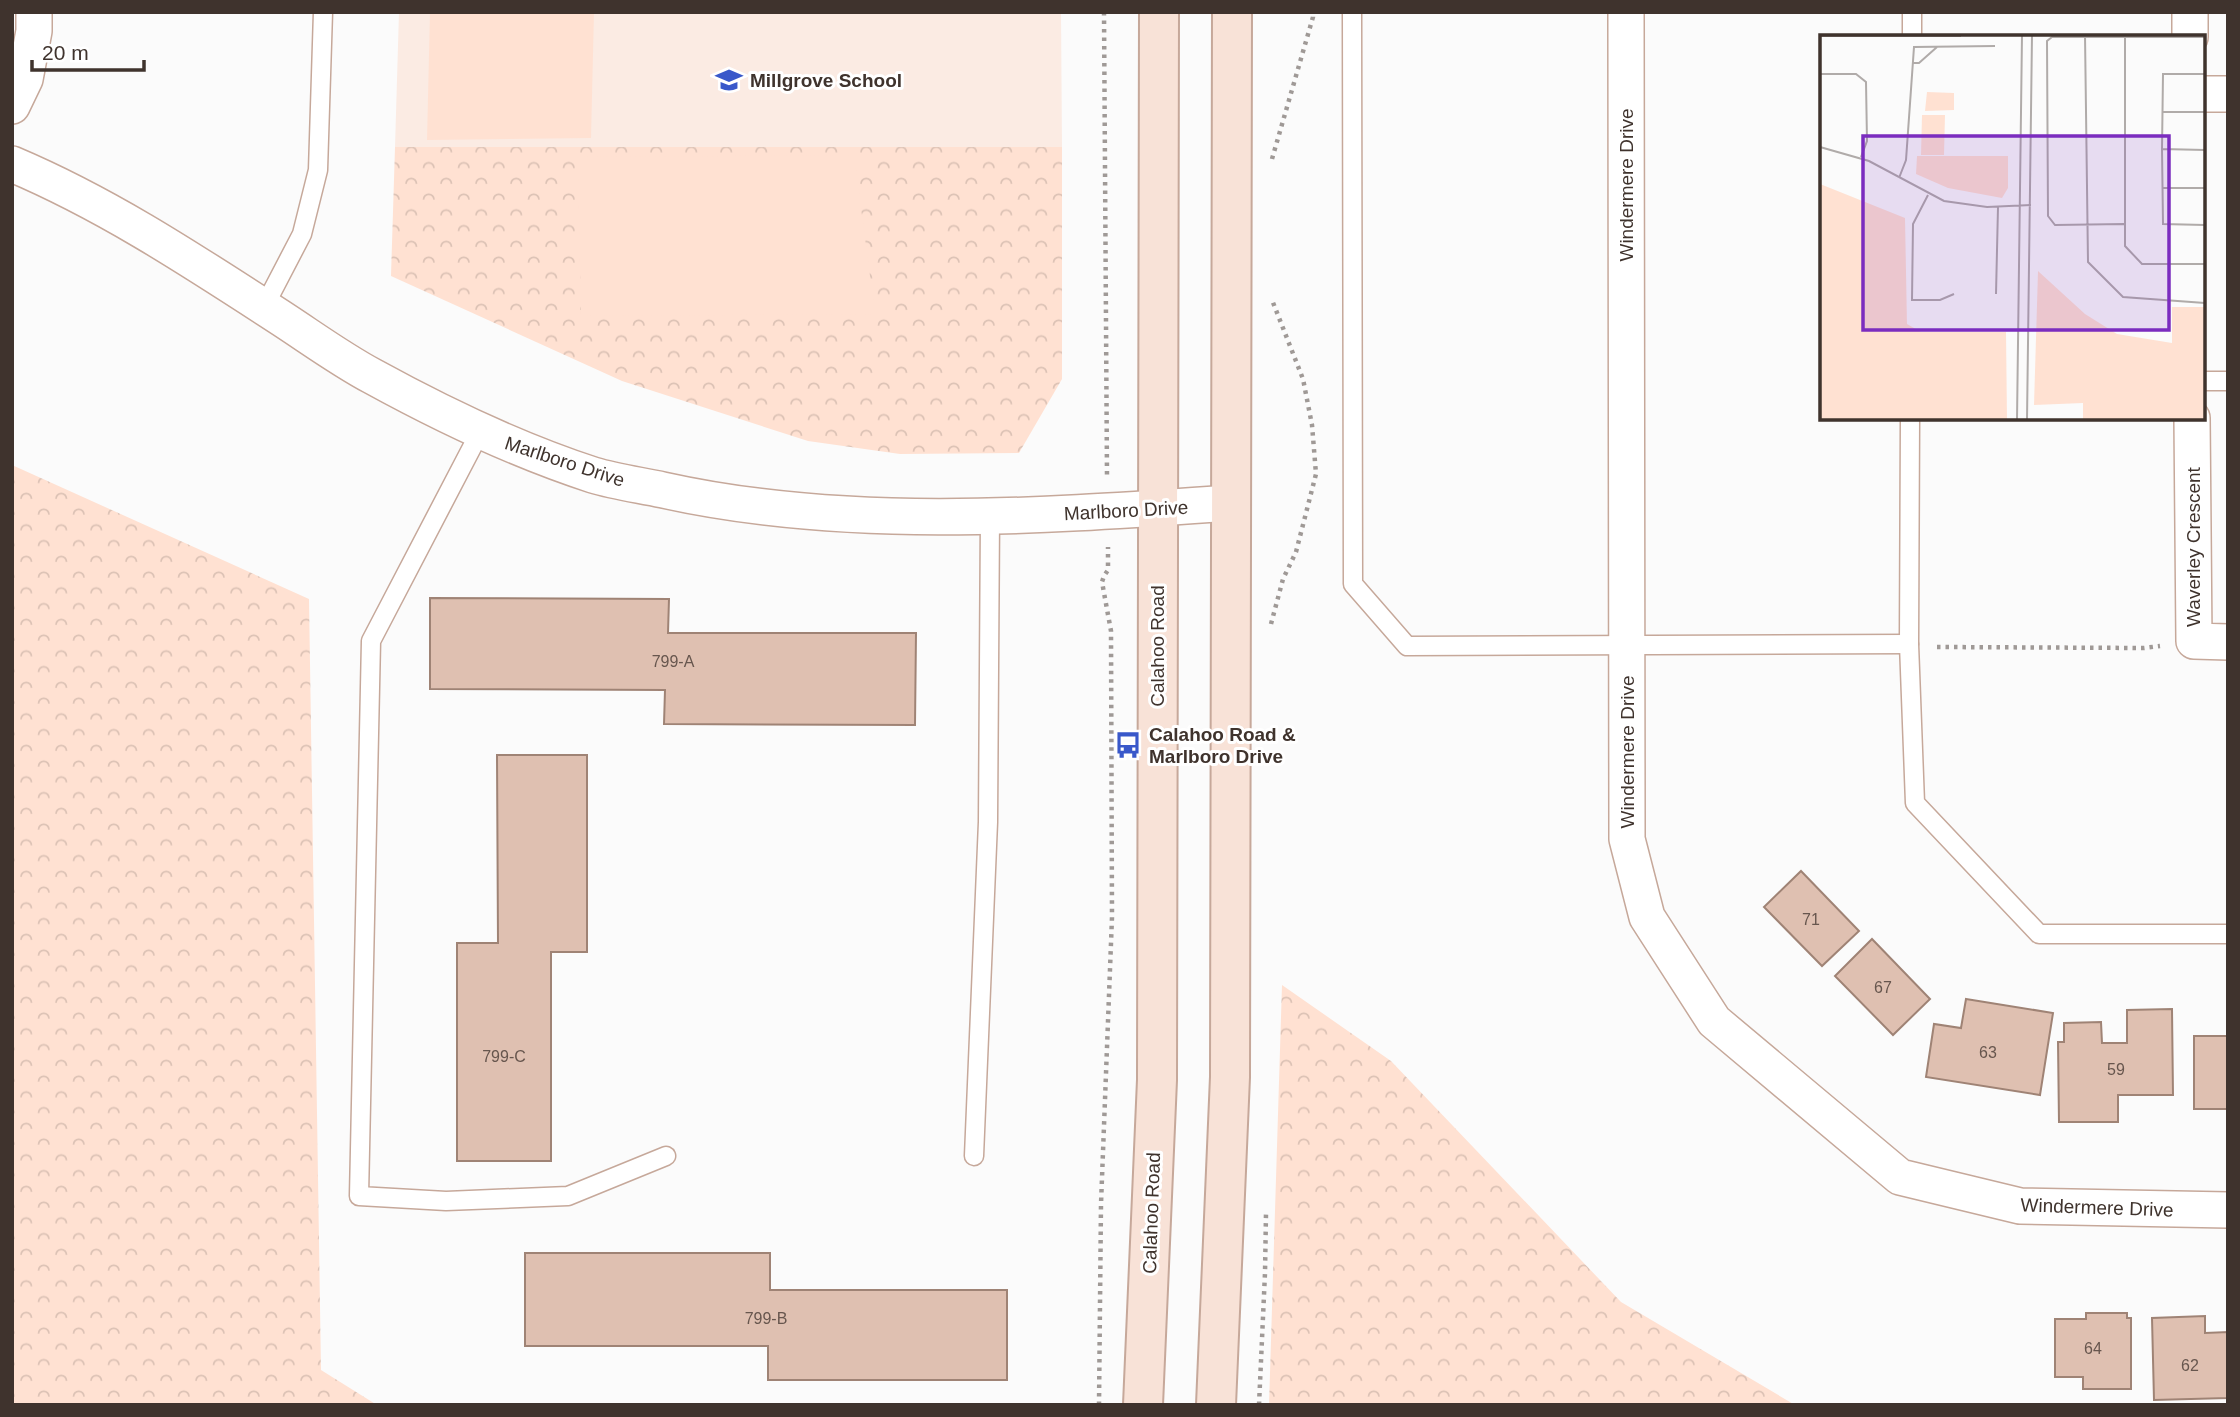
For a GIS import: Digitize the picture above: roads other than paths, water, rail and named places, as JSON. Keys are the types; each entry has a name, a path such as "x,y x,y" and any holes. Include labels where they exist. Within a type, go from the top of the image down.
{"main road":[{"name":"Calahoo Road","path":"1143,1405 1157,1080 1159,12"},
{"path":"1216,1405 1230,1077 1232,12"}],"street":[{"path":"12,106 26,79 34,31 34,12"},
{"name":"Windermere Drive","path":"1626,12 1627,839 1647,917 1714,1021 1900,1177 2020,1206 2228,1210"},
{"path":"2190,12 2190,35"},
{"path":"2205,94 2228,94"},
{"name":"Marlboro Drive","path":"12,164 48,179 136,225 370,375 480,432 595,475 697,498 778,510 905,516 1158,509 1230,503"},
{"name":"Waverley Crescent","path":"2192,420 2211,642"}],"lane":[{"path":"264,307 302,234 318,170 323,12"},
{"path":"1352,12 1353,584 1407,646 1909,644"},
{"path":"1912,12 1912,35"},
{"path":"2205,381 2228,381"},
{"path":"1910,420 1909,644 1915,803 2039,934 2228,934"},
{"path":"480,432 371,641 359,1196 446,1201 568,1196 666,1156"},
{"path":"974,1156 988,822 990,515"}],"place":[{"name":"Millgrove School","path":"729,80"},
{"name":"Calahoo Road & Marlboro Drive","path":"1128,745"}]}
